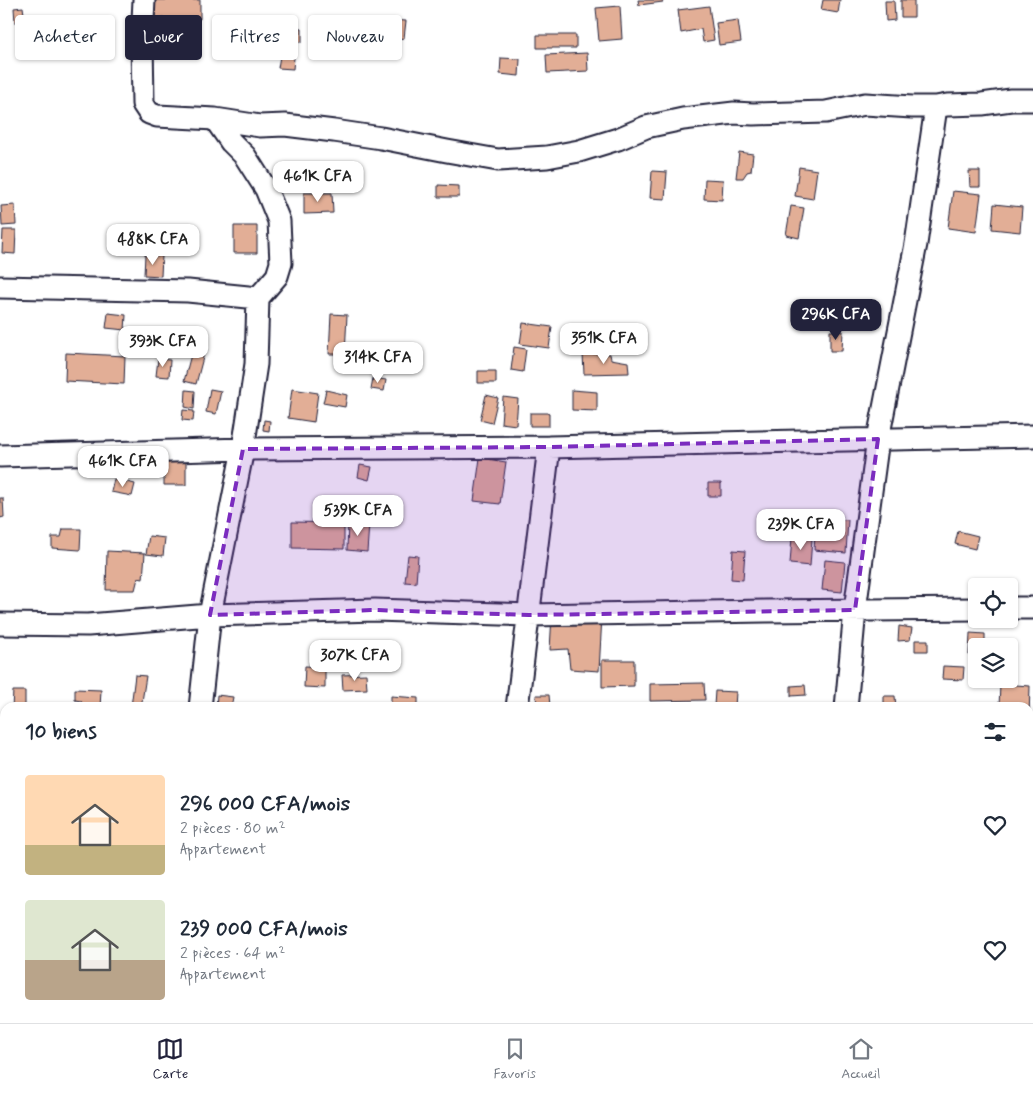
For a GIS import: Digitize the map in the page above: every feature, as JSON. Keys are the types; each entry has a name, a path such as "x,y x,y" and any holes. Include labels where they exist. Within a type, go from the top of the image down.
{"street":[{"path":"144,0 142,40 143,104 149,113 157,116 215,119 260,126 285,125 334,131 498,160 547,157 579,151 618,139 646,127 692,118 734,113 826,112 865,104 936,107 1011,100 1033,100"},
{"path":"847,702 855,610 878,439 916,244 936,107"},
{"path":"201,702 210,615 243,449 256,364 258,298 277,276 281,263 279,221 266,189 245,156 231,142 215,119"},
{"path":"0,287 188,291 258,298"},
{"path":"0,456 243,449 549,448 1033,436"},
{"path":"518,702 549,448"},
{"path":"1018,608 1033,608"},
{"path":"0,624 88,625 210,615 375,610 529,615 968,609"}],"highlighted area":[{"path":"878,439 855,610 529,615 375,610 210,615 243,449 549,447"}],"building":[{"path":"155,0 200,0 200,15 155,15"},
{"path":"638,0 663,0 663,2 639,5"},
{"path":"823,0 840,0 838,13 821,10"},
{"path":"901,0 914,0 914,17 901,17"},
{"path":"885,1 894,1 895,20 886,21"},
{"path":"620,6 622,39 599,41 596,8"},
{"path":"709,6 714,40 703,42 701,29 681,33 678,10"},
{"path":"23,7 24,15 15,15 15,22 14,8"},
{"path":"738,20 741,42 719,45 716,23"},
{"path":"402,21 406,21 404,38 402,38"},
{"path":"298,28 302,28 302,42 298,42"},
{"path":"537,35 576,35 576,48 537,48"},
{"path":"587,53 588,71 547,73 546,55"},
{"path":"501,58 520,59 519,76 500,74"},
{"path":"279,60 294,60 293,69 278,68"},
{"path":"739,152 753,154 751,171 747,172 743,178 736,178"},
{"path":"799,167 817,170 813,199 795,196"},
{"path":"652,171 667,172 665,199 650,198"},
{"path":"969,171 980,171 980,187 970,187"},
{"path":"705,179 723,180 722,200 704,199"},
{"path":"438,185 459,186 459,197 438,197"},
{"path":"953,191 981,194 976,232 948,228"},
{"path":"304,193 332,193 333,213 304,214"},
{"path":"994,204 1022,207 1020,232 992,229"},
{"path":"15,205 16,225 2,226 1,206"},
{"path":"791,206 804,208 799,238 786,235"},
{"path":"234,226 257,226 257,253 234,253"},
{"path":"3,230 16,230 15,254 2,253"},
{"path":"145,255 162,256 161,276 144,275"},
{"path":"108,313 126,315 125,330 106,328"},
{"path":"331,314 347,315 345,354 329,354"},
{"path":"523,323 552,327 549,348 520,344"},
{"path":"830,331 843,331 842,351 830,351"},
{"path":"193,347 205,350 196,384 184,381"},
{"path":"514,347 526,349 523,372 511,370"},
{"path":"66,353 125,356 124,384 65,381"},
{"path":"583,354 610,354 611,359 628,362 629,373 584,374"},
{"path":"158,359 170,360 169,377 156,376"},
{"path":"478,371 496,371 496,383 478,383"},
{"path":"373,378 386,380 384,391 371,389"},
{"path":"210,389 221,391 216,414 206,412"},
{"path":"292,389 318,393 314,422 288,418"},
{"path":"186,390 195,391 194,409 185,407"},
{"path":"326,390 347,395 345,407 323,403"},
{"path":"572,390 597,392 597,411 572,410"},
{"path":"486,395 498,398 492,423 480,420"},
{"path":"503,397 518,399 516,425 501,423"},
{"path":"183,410 194,411 193,421 182,420"},
{"path":"530,413 549,413 549,426 530,426"},
{"path":"264,420 270,421 269,431 263,430"},
{"path":"480,458 506,462 500,504 474,501"},
{"path":"164,460 186,460 186,485 164,485"},
{"path":"360,465 372,467 369,480 358,477"},
{"path":"114,479 135,484 132,496 111,492"},
{"path":"708,483 721,483 721,496 708,496"},
{"path":"0,498 3,498 4,517 0,518"},
{"path":"352,501 362,501 362,517 352,516"},
{"path":"382,503 398,505 397,517 380,515"},
{"path":"816,518 848,520 846,553 814,550"},
{"path":"292,522 344,523 344,549 292,548"},
{"path":"348,522 369,524 367,552 347,550"},
{"path":"63,529 81,529 80,550 52,548 52,537 61,537"},
{"path":"958,531 978,536 975,549 955,544"},
{"path":"149,536 165,538 163,556 146,554"},
{"path":"792,537 812,539 810,566 790,564"},
{"path":"733,550 745,551 743,580 731,579"},
{"path":"107,551 145,553 143,579 138,578 135,590 106,590"},
{"path":"408,555 418,556 416,583 405,582"},
{"path":"825,560 845,562 842,592 822,590"},
{"path":"552,615 602,616 599,671 570,669 568,649 550,650"},
{"path":"899,626 912,628 910,640 898,641"},
{"path":"970,633 985,634 985,638 970,638"},
{"path":"915,640 928,640 928,651 915,651"},
{"path":"602,660 634,660 634,686 602,687"},
{"path":"305,666 325,667 325,688 304,687"},
{"path":"943,666 964,667 963,680 942,679"},
{"path":"366,674 367,689 343,690 342,675"},
{"path":"135,675 146,676 142,702 132,702"},
{"path":"704,683 705,700 650,701 650,684"},
{"path":"805,685 806,695 791,696 791,686"},
{"path":"1018,685 1030,686 1030,702 999,702 1000,688 1018,688"},
{"path":"75,689 101,690 100,702 75,700"},
{"path":"13,691 25,691 25,702 12,702"},
{"path":"715,691 736,692 735,702 714,702"},
{"path":"217,695 233,697 232,702 216,702"},
{"path":"536,695 549,695 550,702 537,702"},
{"path":"391,696 418,698 418,702 391,702"},
{"path":"884,696 895,696 896,702 884,702"}]}
